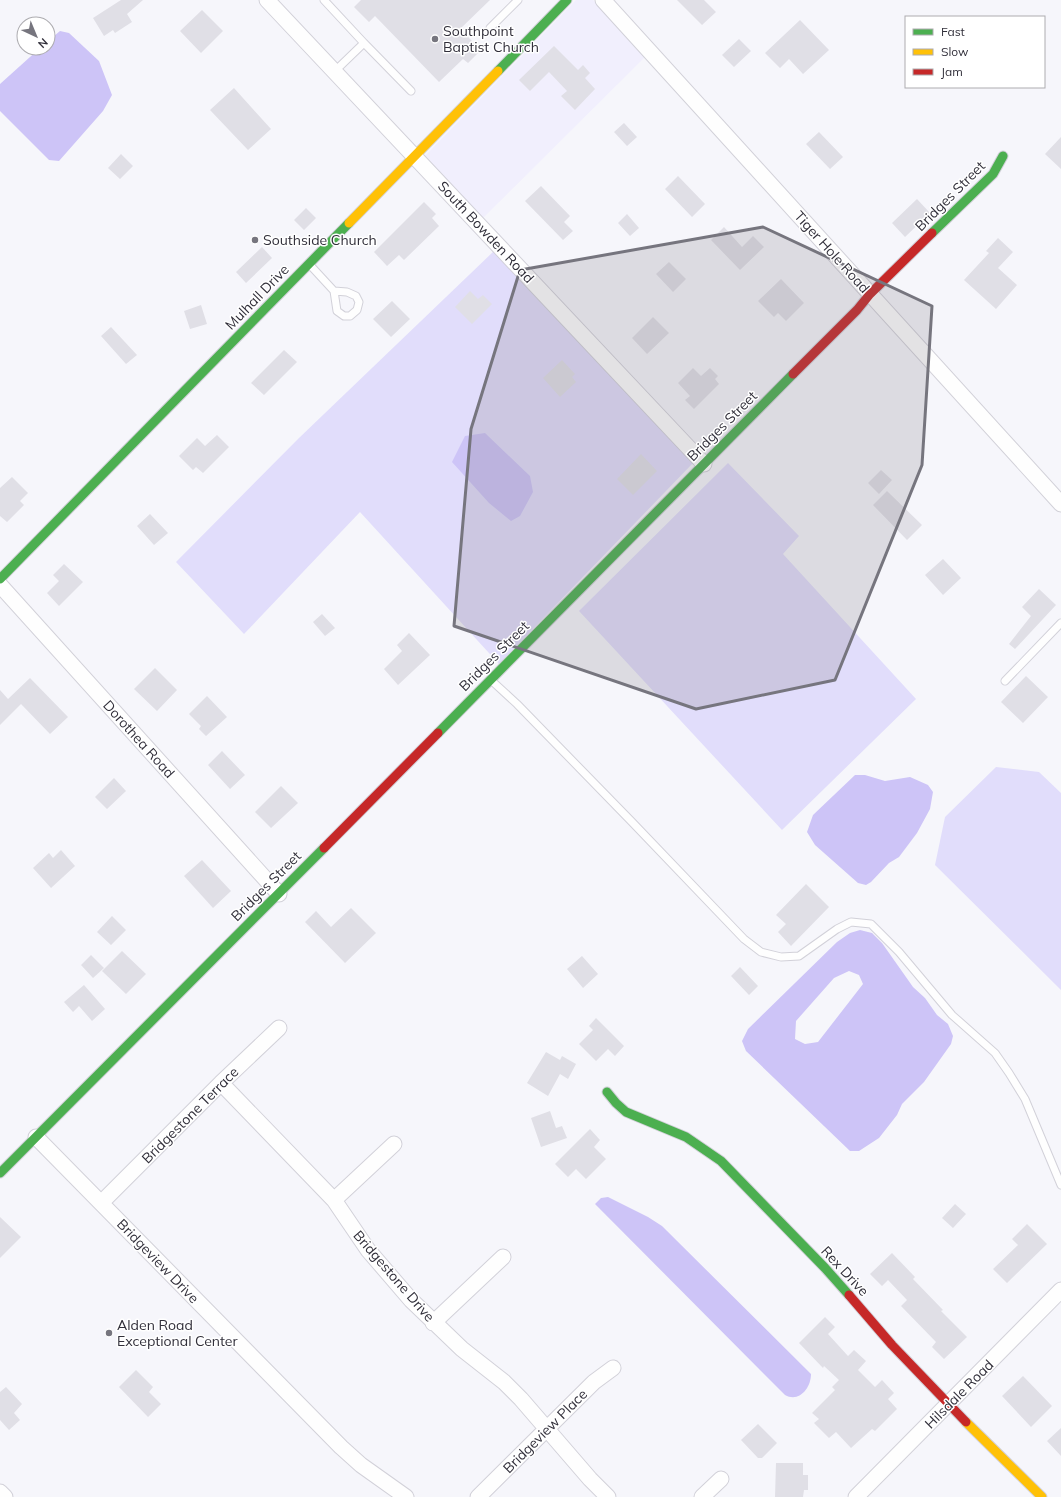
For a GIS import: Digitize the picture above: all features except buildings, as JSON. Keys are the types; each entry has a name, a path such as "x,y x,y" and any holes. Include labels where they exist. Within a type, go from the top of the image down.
{"street":[{"name":"Mulhall Drive","path":"0,579 567,0"},
{"name":"Tiger Hole Road","path":"603,0 1061,504"},
{"name":"South Bowden Road","path":"272,2 334,71 704,464"},
{"name":"Bridges Street","path":"0,1173 491,680 857,310 870,294 993,174 1004,156"},
{"name":"Dorothea Road","path":"0,585 279,894"},
{"name":"Bridgestone Terrace","path":"102,1203 221,1083 279,1028"},
{"name":"Bridgestone Drive","path":"221,1083 334,1200 368,1250 411,1300 433,1323 462,1349 504,1382 547,1428 590,1479 608,1497"},
{"name":"Rex Drive","path":"607,1092 626,1112 686,1137 721,1161 825,1268 892,1345 948,1404 1042,1497"},
{"name":"Bridgeview Drive","path":"36,1137 342,1447 361,1465 406,1497"},
{"path":"334,1200 394,1144"},
{"path":"433,1323 503,1257"},
{"name":"Hilsdale Road","path":"856,1497 1061,1290"},
{"name":"Bridgeview Place","path":"478,1497 594,1382 613,1368"},
{"path":"702,1497 721,1479"},
{"path":"0,1492 5,1497"}],"lane":[{"path":"324,0 364,44 411,91"},
{"path":"490,28 518,0"},
{"path":"334,71 364,44"},
{"path":"309,264 334,291"},
{"path":"1005,681 1061,623"},
{"path":"491,680 523,710 744,939 760,952 780,957 799,956 837,928 851,922 871,924 880,931 952,1015 995,1053 1025,1099 1061,1185"}],"highlighted area":[{"path":"763,227 932,306 922,465 835,680 696,709 454,626 471,429 520,270"}],"shaded area":[{"path":"576,0 593,0 646,56 480,221 425,156"},
{"path":"60,31 69,33 99,61 112,95 103,111 59,161 49,160 0,111 0,84 31,56 56,56 56,34"},
{"path":"494,251 693,463 499,664 360,512 244,634 176,562 299,438"},
{"path":"485,433 530,476 533,492 520,516 511,521 489,503 452,462 465,436"},
{"path":"728,463 799,536 783,554 916,699 782,830 579,611"},
{"path":"996,767 1039,772 1061,793 1061,990 935,865 945,817"},
{"path":"855,775 865,775 885,781 910,777 928,785 933,792 930,809 917,833 899,857 889,863 871,882 866,885 858,883 815,845 807,832 813,815"},
{"path":"860,930 872,933 882,943 913,987 925,998 937,1015 948,1024 953,1036 951,1044 924,1082 902,1104 897,1115 879,1138 859,1151 850,1151 746,1051 742,1041 748,1029 837,942 850,933","holes":["849,971 859,975 863,984 818,1042 805,1044 795,1039 796,1021 834,978"]},
{"path":"608,1197 648,1217 662,1226 811,1374 809,1384 803,1393 795,1397 785,1395 595,1204 601,1198"}],"traffic: fast":[{"path":"498,71 567,0"},
{"path":"932,233 993,174 1003,156"},
{"path":"0,579 349,223"},
{"path":"438,733 793,374"},
{"path":"0,1173 324,848"},
{"path":"607,1092 626,1112 686,1137 721,1161 825,1268 849,1295"}],"traffic: slow":[{"path":"349,223 498,71"},
{"path":"966,1422 1042,1497"}],"traffic: jam":[{"path":"793,374 857,310 870,294 932,233"},
{"path":"324,848 438,733"},
{"path":"849,1295 892,1345 966,1422"}],"place":[{"name":"Southpoint Baptist Church","path":"435,39"},
{"name":"Southside Church","path":"255,240"},
{"name":"Alden Road Exceptional Center","path":"109,1333"}]}
